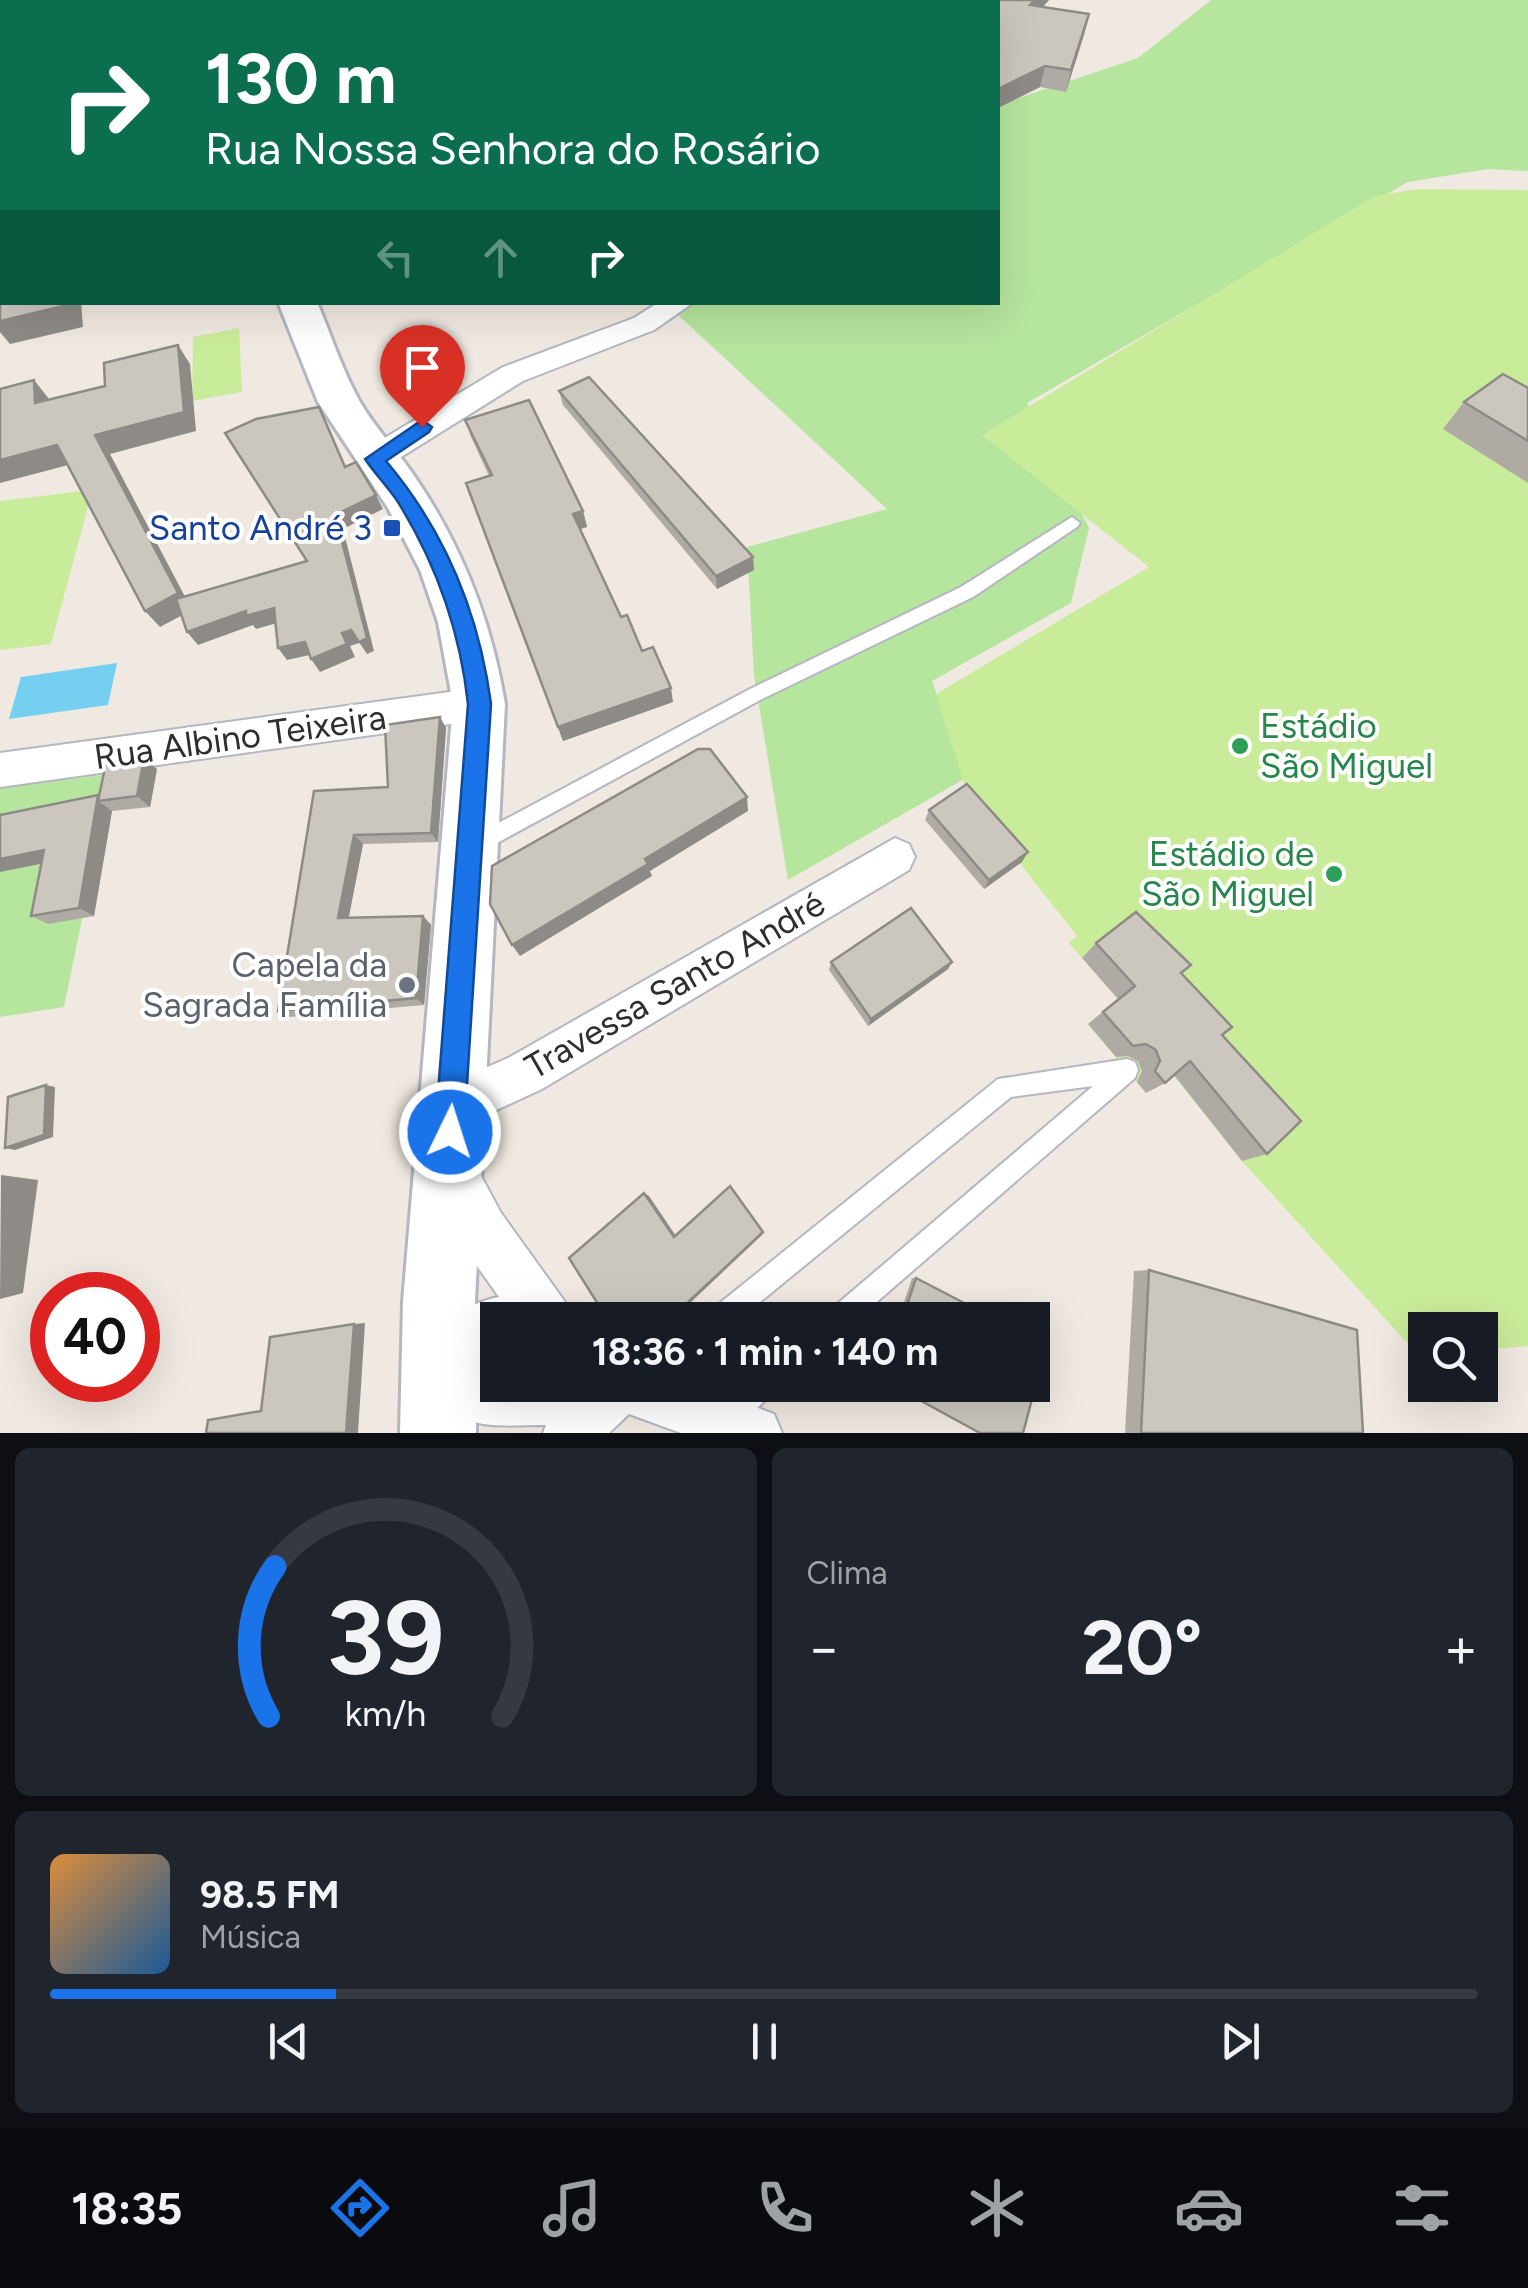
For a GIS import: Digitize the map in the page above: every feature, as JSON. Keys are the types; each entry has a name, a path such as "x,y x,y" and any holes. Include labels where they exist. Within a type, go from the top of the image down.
{"street":[{"path":"298,305 338,400 374,459 403,494 444,566 473,650 480,704 450,1132 438,1400"},
{"path":"374,459 513,374 644,324 675,305"},
{"name":"Rua Albino Teixeira","path":"0,770 480,704"},
{"name":"Travessa Santo André","path":"450,1132 526,1073 896,857"},
{"path":"450,1132 482,1231 515,1302"},
{"path":"438,1400 480,1328"},
{"path":"438,1400 480,1397"},
{"path":"570,1433 608,1402"},
{"path":"670,1402 738,1427"}],"lane":[{"path":"472,847 756,694 967,592 1072,523"},
{"path":"741,1302 1006,1087 1126,1070 859,1302"},
{"path":"738,1427 753,1402"}],"green space":[{"path":"1211,0 1528,0 1528,171 1488,169 1408,182 1027,403 1089,528 1071,603 932,681 966,778 788,880 754,675 747,547 887,509 675,312 681,305 1000,305 1000,104 1138,58"},
{"name":"Estádio São Miguel","path":"1417,189 1528,190 1528,1346 1498,1348 1498,1312 1408,1312 1408,1344 1242,1161 1171,1072 1146,1093 1088,1024 1118,999 1069,943 1077,936 969,799 936,694 1149,567 982,435 1375,196"},
{"path":"239,328 242,392 192,401 193,337"},
{"path":"83,491 89,503 51,644 0,650 0,501"},
{"path":"112,774 64,1007 0,1017 0,788"}],"water":[{"path":"117,663 108,705 9,719 21,677"}],"building":[{"path":"1000,0 1035,0 1030,5 1089,14 1071,70 1045,66 1000,88"},
{"path":"0,305 68,305 0,321"},
{"path":"178,345 184,412 95,435 178,593 145,611 57,445 0,460 0,389 34,380 35,403 105,386 104,363"},
{"path":"1503,374 1528,388 1528,441 1464,402"},
{"path":"589,377 753,557 716,576 559,391"},
{"path":"529,400 583,511 573,514 621,617 627,615 642,651 653,647 671,688 558,727 466,483 492,475 465,420"},
{"path":"319,407 345,467 356,462 376,495 335,515 367,638 359,642 351,630 342,633 347,644 311,659 305,642 278,648 274,608 246,616 246,611 187,632 176,599 307,561 225,433 256,419"},
{"path":"440,717 431,833 354,835 338,918 423,916 416,998 278,1011 314,791 388,787 385,725"},
{"path":"698,749 710,749 747,797 645,859 648,864 512,945 490,904 492,866"},
{"path":"144,758 137,796 98,801 106,763"},
{"path":"967,784 1028,852 989,880 929,810"},
{"path":"98,795 79,908 31,916 44,850 0,859 0,815"},
{"path":"911,908 952,962 871,1019 831,962"},
{"path":"1136,912 1191,965 1181,973 1232,1027 1222,1035 1301,1121 1267,1154 1190,1061 1165,1083 1155,1071 1160,1061 1156,1050 1146,1044 1133,1046 1103,1012 1135,986 1096,943"},
{"path":"46,1085 44,1135 5,1148 8,1097"},
{"path":"730,1186 763,1232 688,1302 597,1302 569,1258 644,1193 674,1237"},
{"path":"1149,1270 1357,1330 1363,1433 1141,1433"},
{"path":"916,1278 962,1302 908,1302"},
{"path":"354,1324 346,1433 206,1433 208,1420 261,1411 270,1337"},
{"path":"923,1402 1031,1402 1023,1433 980,1433"}],"place":[{"name":"Santo André 3","path":"392,528"},
{"name":"Estádio São Miguel","path":"1240,746"},
{"name":"Estádio de São Miguel","path":"1334,874"},
{"name":"Capela da Sagrada Família","path":"407,985"}],"route":[{"path":"422,427 374,459 403,494 444,566 473,650 480,704 450,1132"}]}
